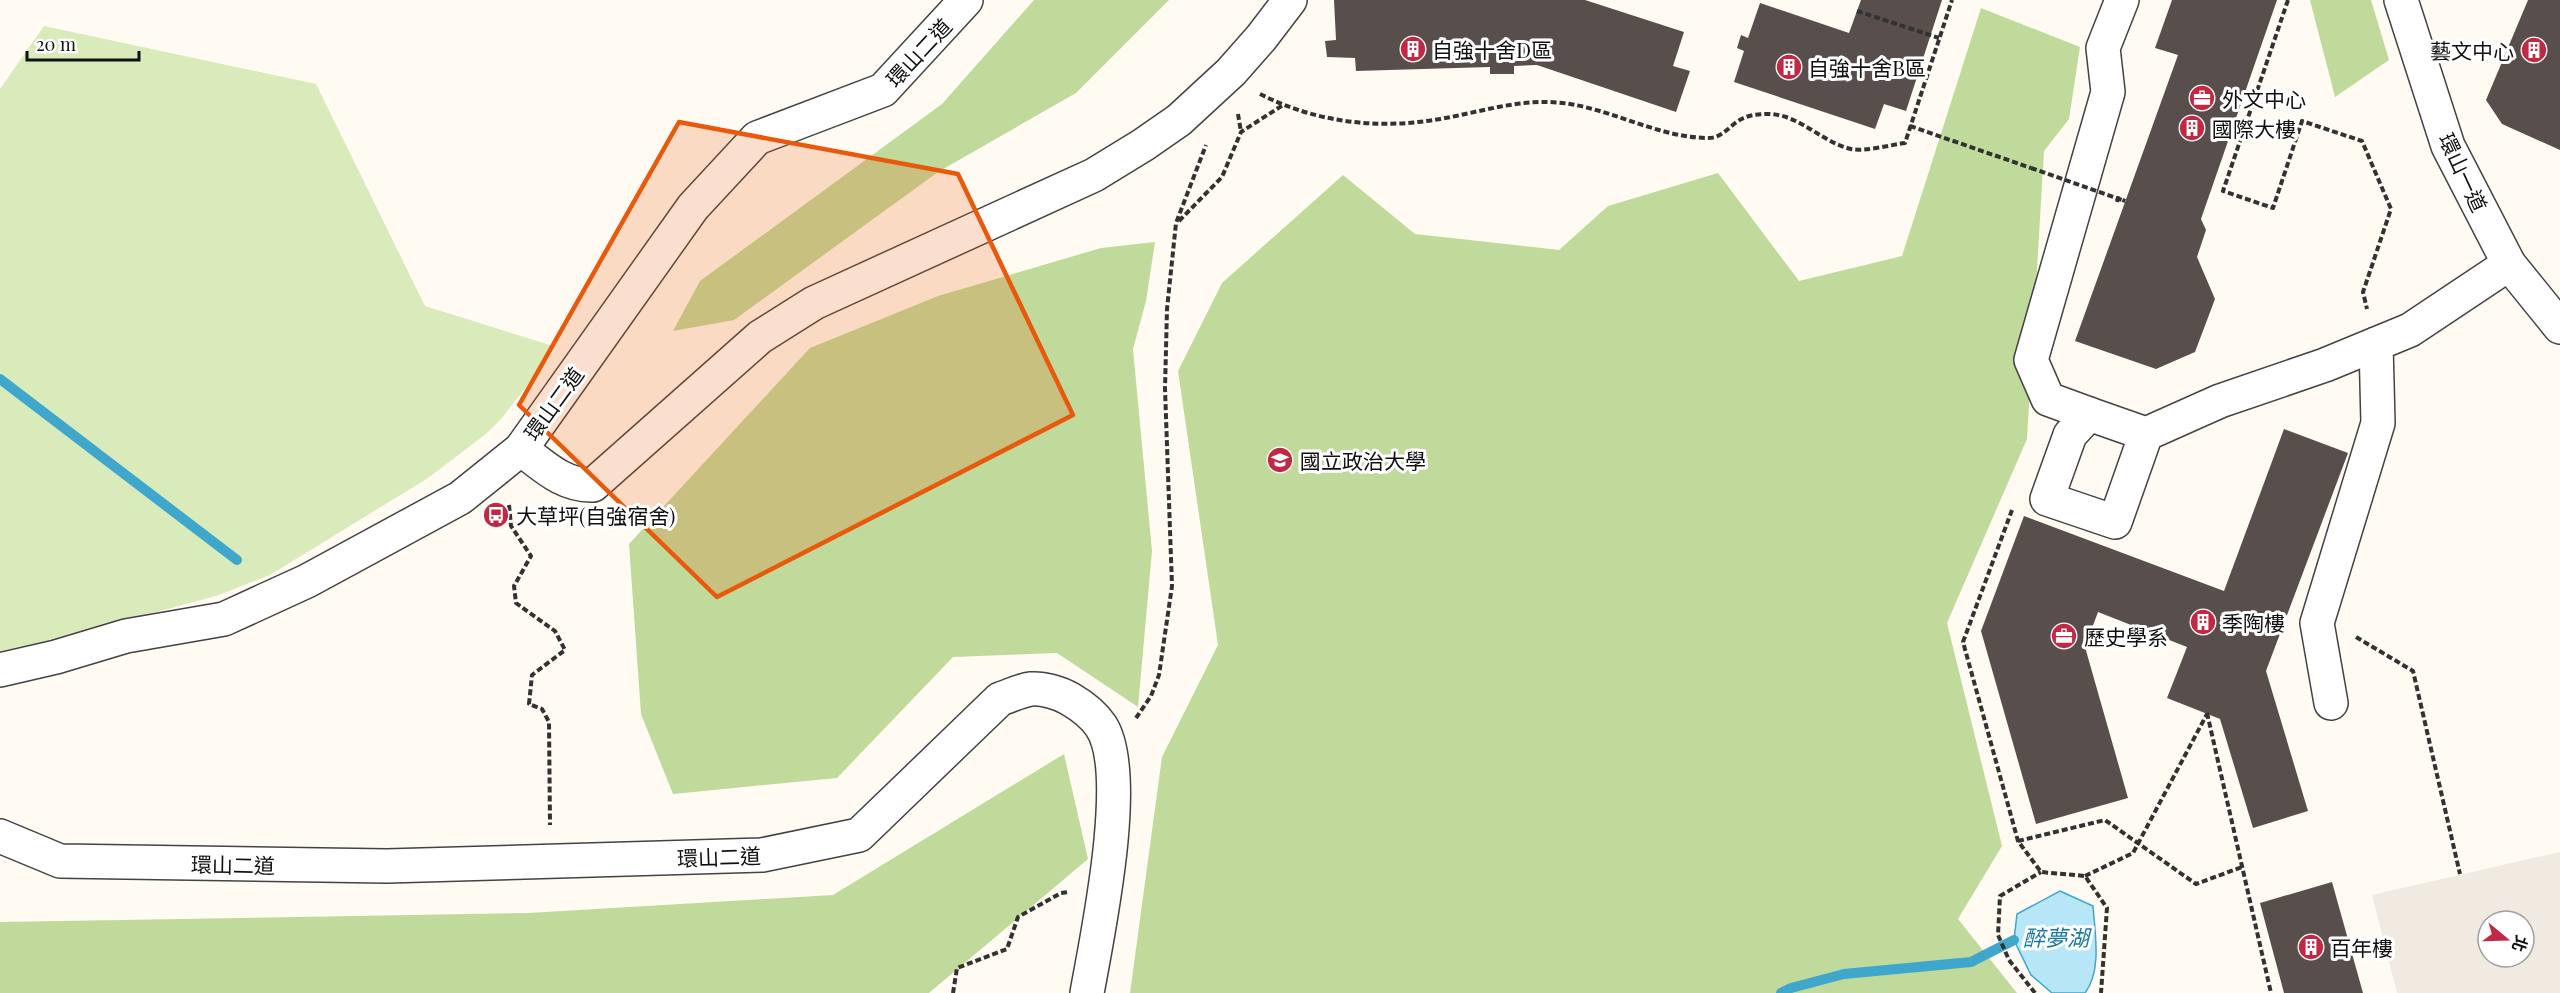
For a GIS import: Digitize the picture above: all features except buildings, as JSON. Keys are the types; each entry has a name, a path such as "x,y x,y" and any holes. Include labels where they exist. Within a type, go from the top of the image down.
{"lane":[{"name":"環山二道","path":"0,670 56,657 126,636 224,619 307,581 460,498 520,448 693,207 757,138 883,90 966,0"},
{"path":"520,448 560,478 577,485 593,485 760,337 814,303 1094,175 1161,133 1231,72 1290,0"},
{"path":"2122,0 2103,48 2108,92 2031,360 2048,399 2146,434 2220,401 2325,364 2410,330 2509,264"},
{"name":"環山一道","path":"2401,0 2448,146 2509,264 2560,327"},
{"path":"2331,703 2317,623 2378,423 2376,344"},
{"path":"2089,414 2070,435 2047,499 2115,522 2146,434"},
{"name":"環山二道","path":"0,836 60,861 387,866 762,855 859,835 1000,699 1031,689 1062,694 1085,708 1102,727 1111,756 1113,811 1106,890 1087,993"}],"path":[{"path":"1231,72 1249,88 1283,105 1328,119 1372,123 1419,122 1483,108 1547,101 1577,105 1678,135 1710,139 1723,134 1738,120 1750,115 1770,114 1795,120 1835,144 1853,150 1905,143 1952,0"},
{"path":"2288,0 2223,191 2273,208 2302,121 2361,141 2391,209 2363,292"},
{"path":"1857,11 1939,38"},
{"path":"1111,756 1151,696 1159,675 1173,586 1165,389 1167,309 1176,223 1212,130 1207,94"},
{"path":"1176,223 1222,177 1241,132 1283,105"},
{"path":"1911,126 2125,201"},
{"path":"2016,500 1963,642 2018,841 2041,872"},
{"path":"509,503 511,525 531,556 514,586 516,603 555,632 565,650 532,675 529,704 542,709 549,722 550,861"},
{"path":"2319,615 2413,670 2460,874"},
{"path":"2035,993 2009,960 1998,935 2000,896 2041,872 2085,876 2133,854 2207,713 2271,993"},
{"path":"2018,841 2105,820 2196,884 2242,867"},
{"path":"2085,876 2107,908 2101,993"},
{"path":"952,993 957,968 1007,949 1018,917 1061,892 1106,890"}],"highlighted area":[{"path":"679,122 958,174 1073,415 717,597 519,405"}],"green space":[{"path":"1034,0 1169,0 1076,93 938,172 734,320 673,331 700,281 942,104"},
{"path":"2310,0 2371,0 2389,60 2335,97"},
{"path":"1981,8 2080,47 2069,119 2044,151 2027,439 1947,623 2002,846 1958,919 2017,993 1130,993 1162,757 1218,645 1178,371 1222,283 1343,175 1415,234 1559,250 1608,206 1718,173 1799,281 1902,256"},
{"path":"44,26 316,84 425,306 553,346 526,387 486,434 428,478 270,575 216,596 0,654 0,89"},
{"path":"1155,242 1146,301 1133,349 1152,551 1138,707 1057,653 953,657 837,778 673,794 641,714 629,544 810,348 938,296 1101,248"},
{"path":"1064,754 1088,859 929,993 0,993 0,922 529,913 833,895"}],"shaded area":[{"path":"2560,852 2560,993 2397,993 2372,895"}],"water":[{"name":"醉夢湖","path":"2060,891 2093,906 2096,963 2094,974 2085,993 2052,993 2031,975 2014,940 2017,914"}],"waterway":[{"path":"0,379 237,560"},
{"path":"1781,993 1791,988 1844,974 1971,962 2014,940"}],"place":[{"name":"自強十舍D區","path":"1413,49"},
{"name":"藝文中心","path":"2534,50"},
{"name":"自強十舍B區","path":"1789,67"},
{"name":"外文中心","path":"2202,98"},
{"name":"國際大樓","path":"2192,128"},
{"name":"國立政治大學","path":"1280,460"},
{"name":"大草坪(自強宿舍)","path":"496,515"},
{"name":"季陶樓","path":"2203,622"},
{"name":"歷史學系","path":"2064,636"},
{"name":"百年樓","path":"2311,947"}]}
